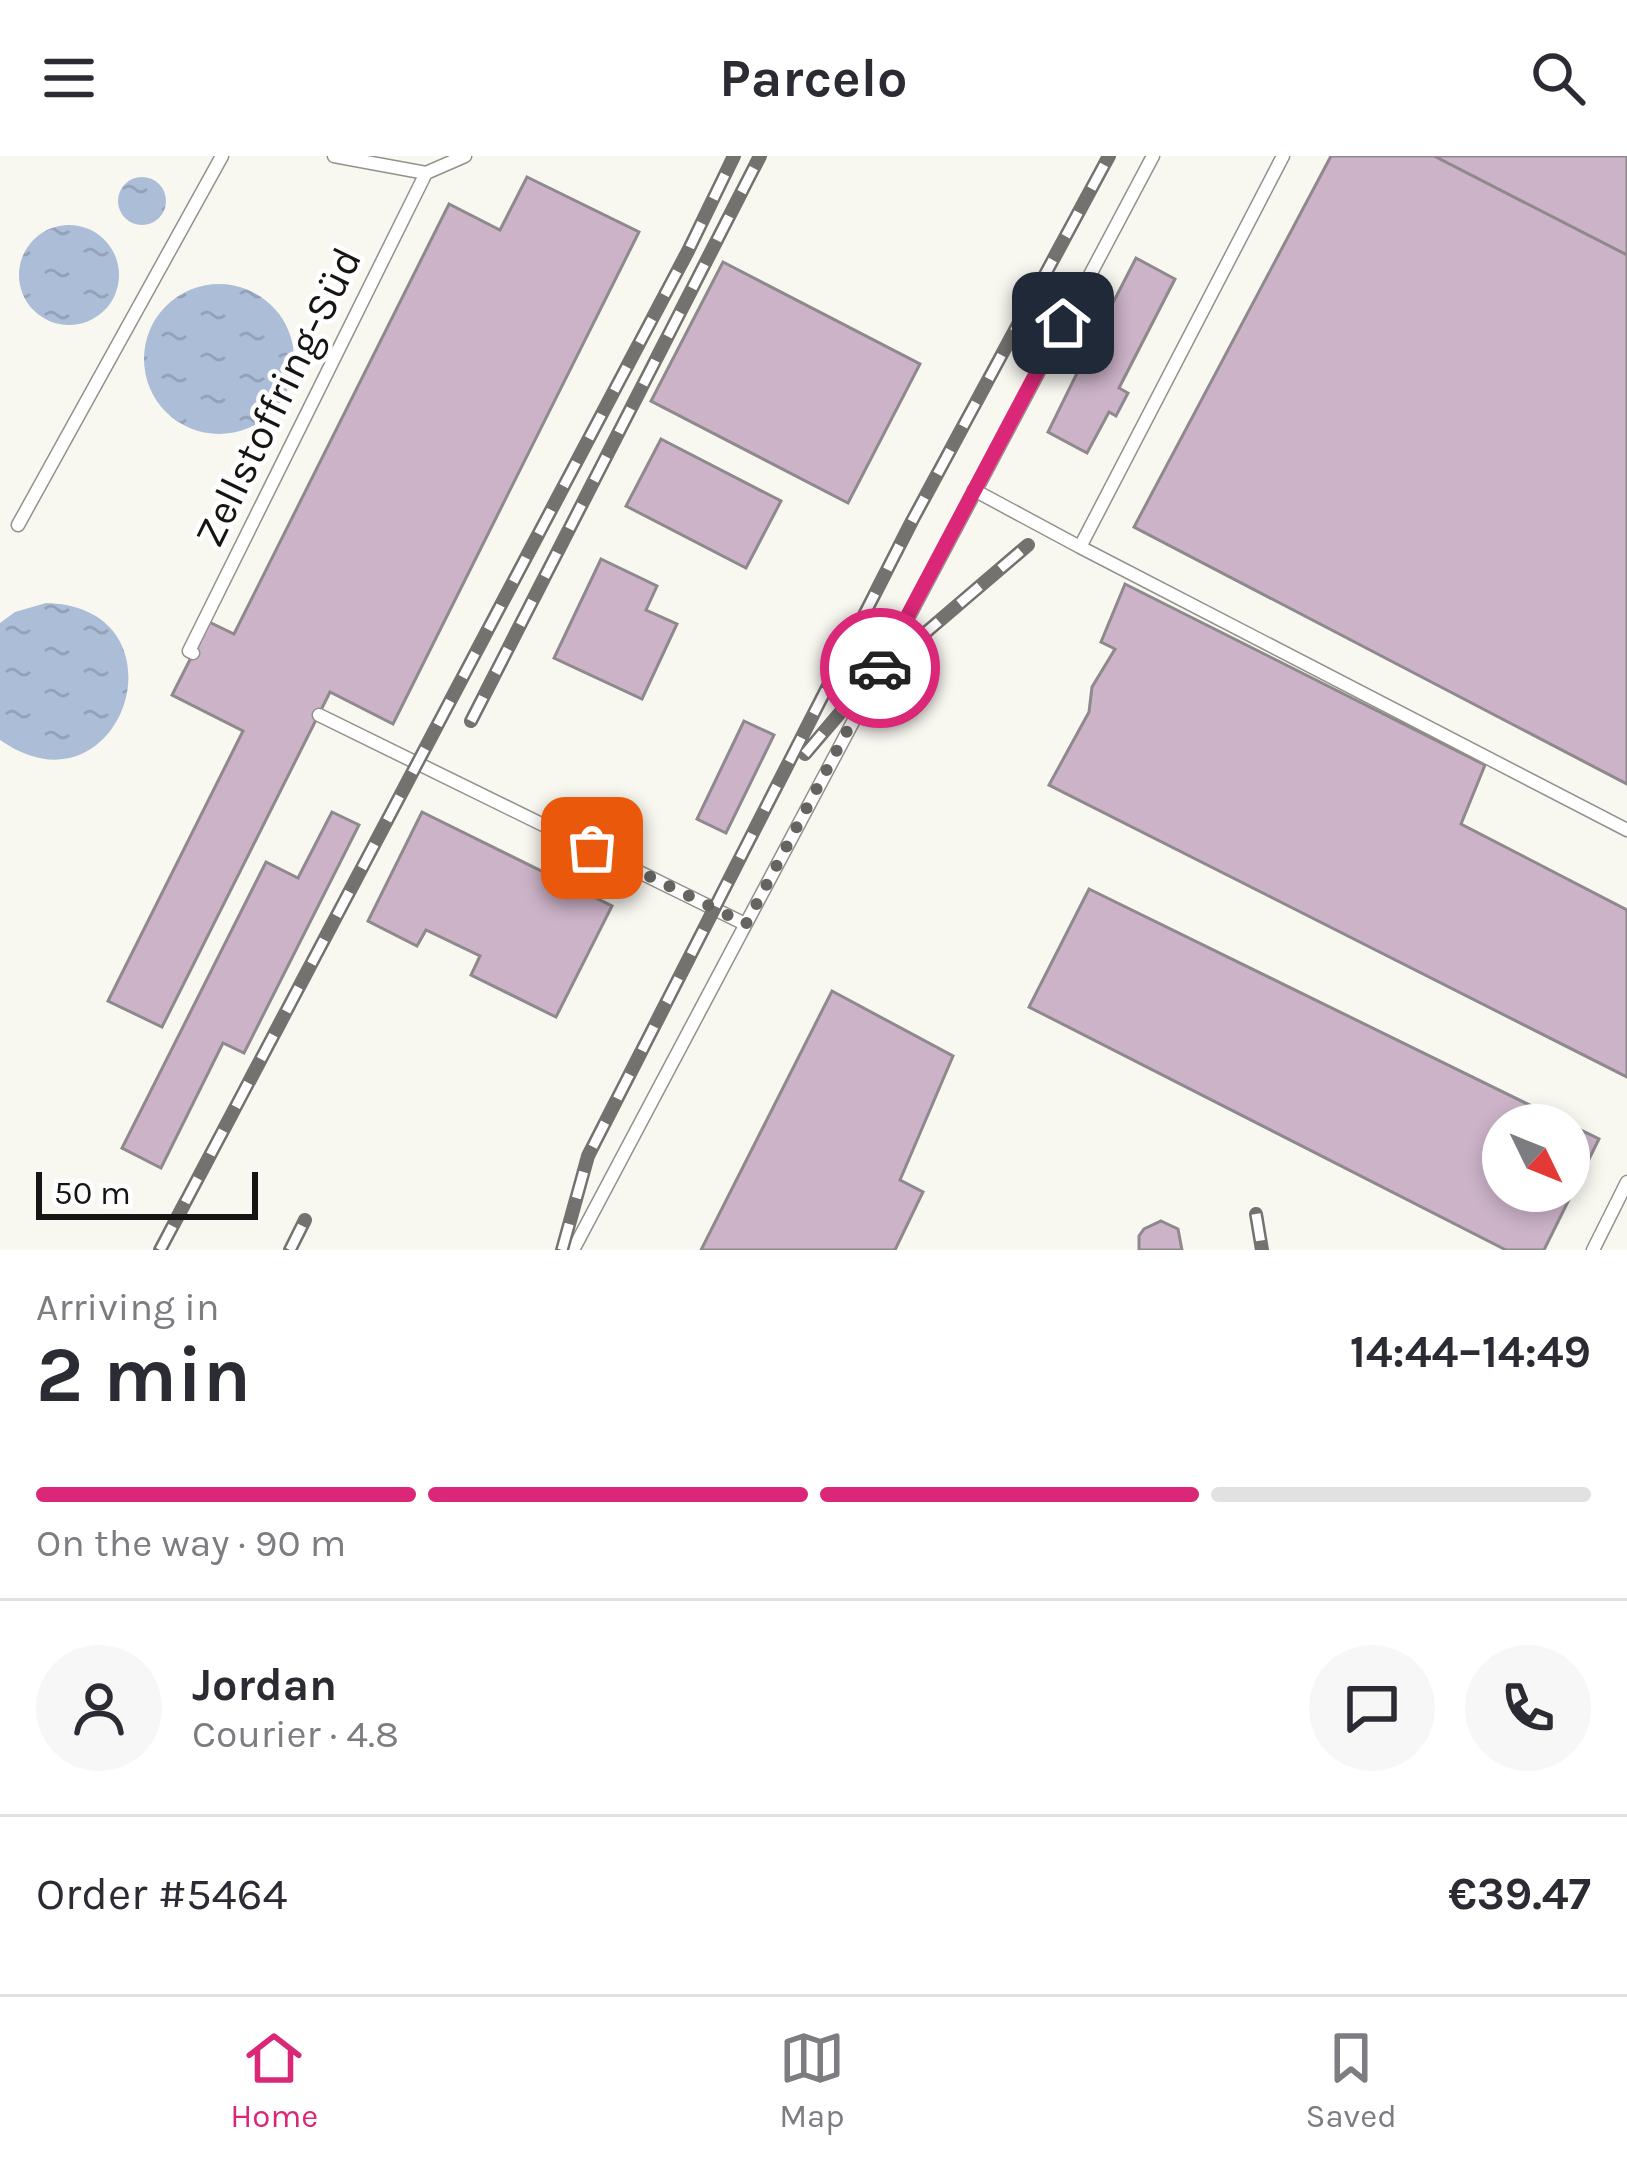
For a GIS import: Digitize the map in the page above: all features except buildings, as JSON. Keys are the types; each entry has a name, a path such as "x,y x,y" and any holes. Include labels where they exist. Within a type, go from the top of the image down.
{"lane":[{"path":"18,525 222,156"},
{"path":"334,156 427,173 465,156"},
{"path":"573,1250 1153,156"},
{"path":"1080,547 1283,156"},
{"name":"Zellstoffring-Süd","path":"191,652 427,173"},
{"path":"974,490 1627,830"},
{"path":"319,715 746,924"},
{"path":"1593,1250 1627,1182"}],"water":[{"path":"142,177 159,184 166,201 159,218 142,225 125,218 118,201 125,184"},
{"path":"69,225 97,233 111,247 119,275 111,303 97,317 69,325 41,317 27,303 19,275 27,247 41,233"},
{"path":"219,284 248,290 272,306 288,330 294,359 288,388 272,412 248,428 219,434 190,428 166,412 150,388 144,359 150,330 166,306 190,290"},
{"path":"46,603 91,614 118,638 128,671 124,705 107,735 79,755 43,759 0,740 0,623 15,612"}],"railway":[{"path":"160,1250 734,156"},
{"path":"471,721 760,156"},
{"path":"562,1250 588,1156 912,521 1109,156"},
{"path":"805,754 862,687 1028,545"},
{"path":"1256,1214 1262,1250"},
{"path":"290,1250 305,1220"}],"way so far":[{"path":"592,848 746,924 880,668"}],"route":[{"path":"880,668 1063,323"}]}
